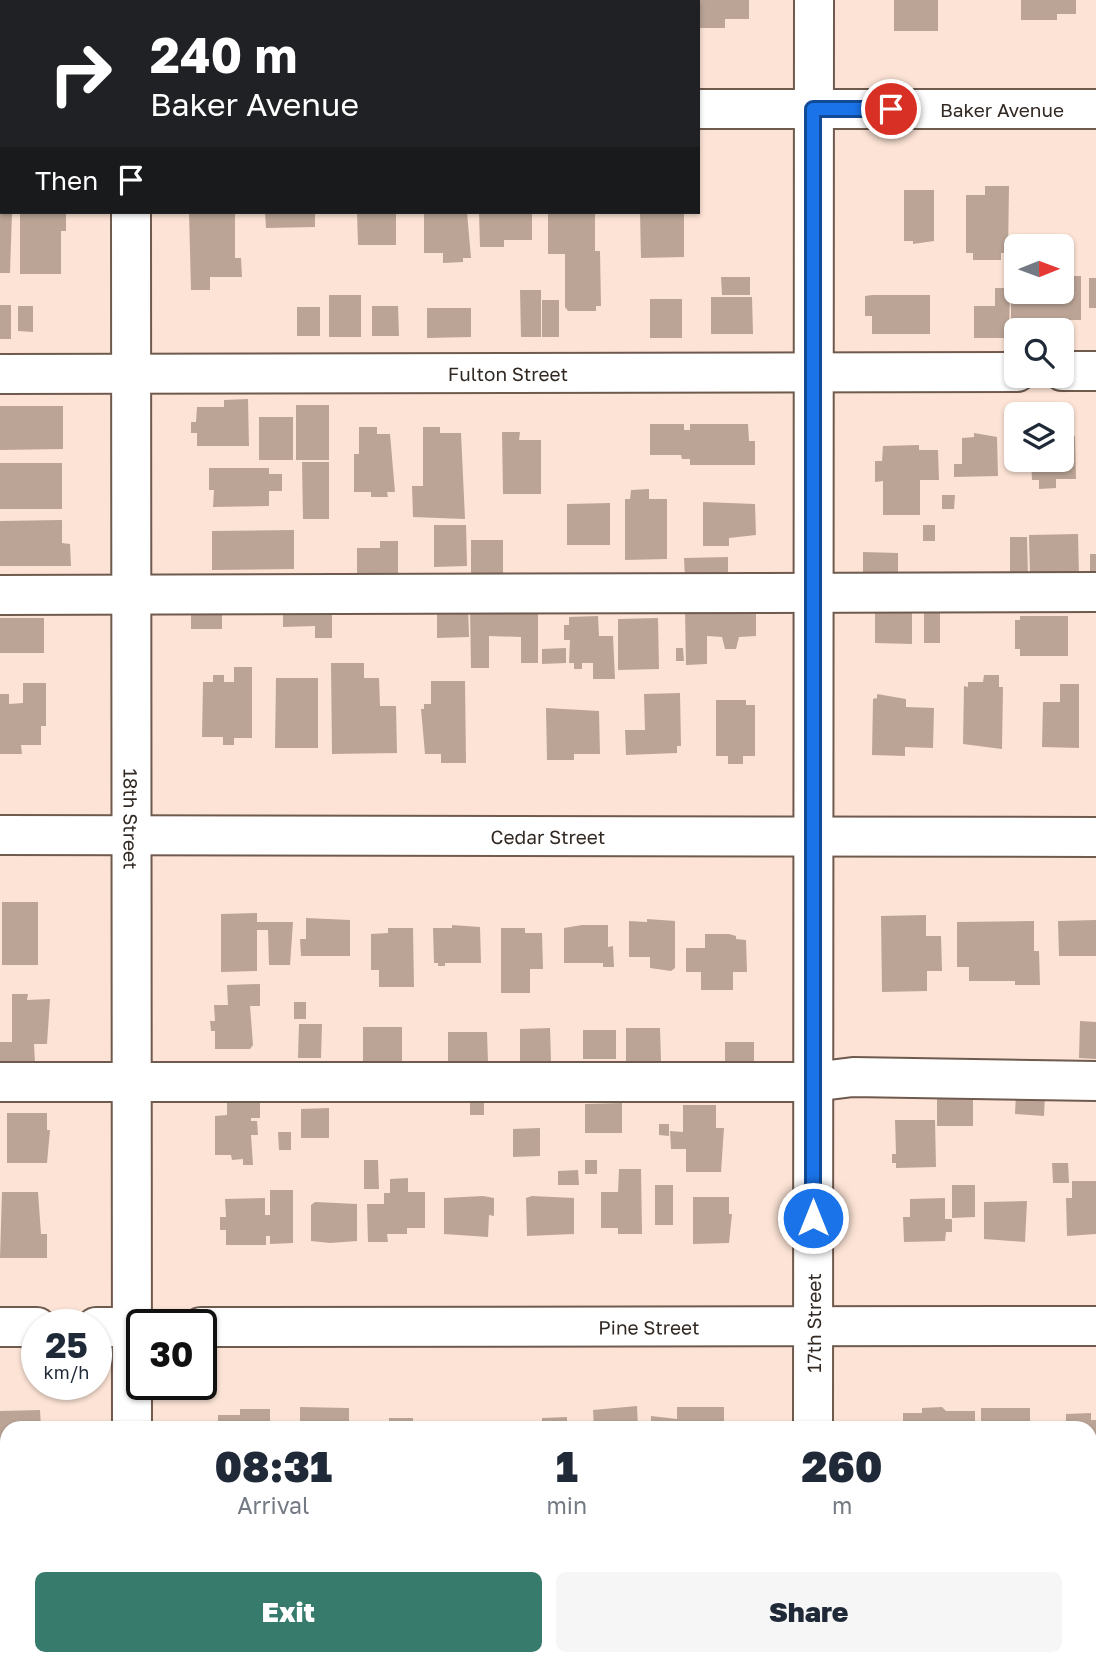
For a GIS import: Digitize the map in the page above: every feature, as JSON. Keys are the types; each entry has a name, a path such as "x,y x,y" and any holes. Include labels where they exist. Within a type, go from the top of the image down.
{"street":[{"name":"17th Street","path":"813,1421 814,0"},
{"name":"Baker Avenue","path":"700,109 1096,109"},
{"name":"18th Street","path":"131,214 132,1082 123,1327 131,1421"},
{"path":"1074,371 1096,371"},
{"name":"Fulton Street","path":"0,374 1004,372"},
{"path":"0,595 1096,592"},
{"name":"Cedar Street","path":"0,835 1096,837"},
{"path":"0,1083 813,1082 853,1077 1096,1081"},
{"name":"Pine Street","path":"217,1327 1096,1326"},
{"path":"0,1327 21,1327"}],"building":[{"path":"700,0 749,0 749,19 725,19 725,28 700,28"},
{"path":"894,0 938,0 938,31 894,31"},
{"path":"1021,0 1076,0 1076,14 1057,14 1057,20 1021,20"},
{"path":"985,186 1009,186 1008,234 1004,234 1004,253 1001,253 1001,260 973,260 973,253 966,253 966,195 985,195"},
{"path":"904,190 934,190 934,241 913,244 913,241 904,241"},
{"path":"0,214 12,214 10,273 0,273"},
{"path":"20,214 66,214 66,231 61,231 61,274 20,274"},
{"path":"189,214 235,214 235,258 241,258 242,277 210,277 210,290 191,290"},
{"path":"265,214 315,214 315,227 266,228"},
{"path":"357,214 396,214 396,245 358,245"},
{"path":"424,214 467,214 471,258 463,258 463,262 443,263 443,253 424,253"},
{"path":"479,214 532,214 532,240 504,240 504,247 480,247"},
{"path":"548,214 595,214 595,251 600,251 601,306 596,306 596,311 568,311 565,307 565,254 548,254"},
{"path":"640,214 684,214 684,257 641,258"},
{"path":"1074,276 1081,276 1081,320 1011,318 1011,304 1074,304"},
{"path":"721,277 750,277 750,295 722,295"},
{"path":"1089,278 1096,278 1096,308 1089,308"},
{"path":"995,288 1004,288 1004,304 1010,304 1009,318 1004,318 1004,338 974,338 974,306 995,306"},
{"path":"520,290 541,290 541,337 521,337"},
{"path":"329,295 361,295 361,337 329,337"},
{"path":"930,295 930,334 872,334 872,316 865,316 865,296"},
{"path":"711,297 752,297 753,334 711,334"},
{"path":"650,299 682,299 682,338 650,338"},
{"path":"542,300 559,300 559,337 542,337"},
{"path":"0,305 11,305 11,339 0,339"},
{"path":"18,306 33,306 33,332 18,331"},
{"path":"372,306 398,306 399,336 372,336"},
{"path":"297,307 320,307 320,336 297,336"},
{"path":"427,308 471,308 471,337 427,338"},
{"path":"248,399 249,446 197,446 197,433 191,433 191,422 196,422 197,407 224,407 224,400"},
{"path":"296,405 329,405 329,460 296,460"},
{"path":"0,406 63,406 63,449 0,450"},
{"path":"259,417 293,417 293,460 259,460"},
{"path":"650,424 684,424 684,430 690,430 690,424 748,424 749,441 755,441 755,465 690,465 690,459 682,459 681,455 650,455"},
{"path":"359,427 377,427 377,434 390,434 395,492 387,492 388,497 371,497 371,492 354,492 354,454 359,454"},
{"path":"423,427 440,427 440,433 461,433 465,519 413,517 412,486 423,486"},
{"path":"502,432 520,432 519,440 541,440 541,494 503,494"},
{"path":"974,433 997,437 998,476 954,477 954,464 962,464 962,438 974,437"},
{"path":"1075,436 1076,479 1056,479 1056,488 1039,489 1039,480 1032,480 1032,472 1074,472"},
{"path":"919,445 919,450 938,450 939,480 920,480 920,515 883,515 883,481 875,482 875,461 882,461 883,446"},
{"path":"302,462 329,462 329,519 303,519"},
{"path":"0,463 62,463 62,509 0,509"},
{"path":"209,468 269,468 269,474 282,474 282,491 269,491 269,506 213,507 214,490 209,490"},
{"path":"649,489 649,499 667,499 667,559 625,560 625,499 630,499 631,490"},
{"path":"942,495 955,495 954,509 942,509"},
{"path":"703,502 755,504 756,535 729,538 729,546 703,546"},
{"path":"610,503 610,545 567,545 567,504"},
{"path":"62,520 62,543 70,544 71,566 0,566 0,521"},
{"path":"434,525 466,525 467,566 434,567"},
{"path":"923,525 935,525 935,541 923,541"},
{"path":"294,530 294,569 212,570 212,531"},
{"path":"1078,534 1079,575 1030,576 1029,535"},
{"path":"1010,537 1027,537 1028,577 1010,577"},
{"path":"471,540 503,540 503,574 471,575"},
{"path":"380,541 398,541 398,576 357,576 357,548 380,548"},
{"path":"863,552 898,553 898,580 863,579"},
{"path":"1090,554 1096,554 1096,577 1090,577"},
{"path":"728,557 728,578 685,579 684,558"},
{"path":"191,605 222,605 222,629 191,629"},
{"path":"332,605 332,638 315,638 315,626 283,627 283,606"},
{"path":"470,606 538,607 538,663 521,663 521,637 489,636 489,668 471,668"},
{"path":"437,607 468,607 469,637 437,638"},
{"path":"756,609 756,636 739,637 736,649 725,649 722,637 707,636 707,664 686,665 685,611"},
{"path":"875,609 912,610 912,644 875,643"},
{"path":"924,613 940,613 940,643 924,643"},
{"path":"598,616 599,636 613,636 615,679 593,679 593,663 582,663 582,669 574,669 574,663 569,663 570,640 564,640 564,625 569,625 569,617"},
{"path":"1020,616 1068,616 1068,656 1020,656 1020,649 1015,649 1015,620 1020,620"},
{"path":"0,618 44,618 44,653 0,653"},
{"path":"658,618 659,669 618,670 618,619"},
{"path":"566,648 566,663 542,664 542,649"},
{"path":"676,648 683,648 684,661 676,661"},
{"path":"331,663 364,663 364,678 379,678 380,706 396,706 397,753 332,754"},
{"path":"234,667 252,667 252,738 234,738 234,745 223,745 223,737 202,737 203,682 213,682 213,675 224,675 224,682 234,682"},
{"path":"984,675 999,675 999,687 1003,687 1002,749 963,744 964,686 968,687 968,682 983,682"},
{"path":"276,678 318,678 318,748 275,748"},
{"path":"431,681 465,681 466,763 441,763 441,754 425,754 421,709 424,709 424,704 431,704"},
{"path":"23,683 46,683 46,726 41,726 41,745 21,745 22,754 0,754 0,694 9,694 9,704 23,703"},
{"path":"1060,684 1079,684 1079,748 1042,747 1043,702 1060,702"},
{"path":"680,693 681,746 677,746 677,753 626,755 625,730 645,730 644,694"},
{"path":"877,694 906,699 906,707 934,708 933,748 905,747 905,756 872,755 873,699 877,698"},
{"path":"716,700 746,700 746,705 755,705 755,756 743,756 743,764 728,764 728,756 716,756"},
{"path":"546,708 599,711 600,754 574,754 574,760 547,760"},
{"path":"2,902 38,902 38,965 2,965"},
{"path":"257,913 257,922 293,922 290,965 269,965 268,930 257,930 257,971 221,972 221,914"},
{"path":"926,915 926,936 941,936 942,971 927,971 927,991 882,992 881,916"},
{"path":"306,918 350,920 350,956 301,956 300,939 306,939"},
{"path":"647,919 675,921 675,968 671,971 650,968 650,957 629,957 629,921 647,922"},
{"path":"1096,920 1096,956 1059,956 1058,921"},
{"path":"1034,921 1034,951 1039,951 1040,985 1015,985 1015,981 969,981 969,967 957,967 957,922"},
{"path":"452,925 480,927 481,963 445,963 445,966 438,966 438,963 434,963 433,928 452,928"},
{"path":"608,925 608,947 613,946 614,967 603,967 603,963 564,963 564,928"},
{"path":"388,928 413,928 414,987 379,987 379,970 371,970 371,934 388,933"},
{"path":"501,928 525,928 525,933 542,933 543,969 530,969 530,993 501,993"},
{"path":"705,934 729,934 736,936 736,939 746,940 747,972 733,972 733,990 701,990 701,972 686,972 686,948 705,948"},
{"path":"260,984 260,1006 250,1006 253,1045 250,1049 215,1049 215,1031 211,1031 210,1021 215,1021 214,1005 228,1005 227,985"},
{"path":"12,994 28,994 27,1000 50,999 47,1044 34,1044 35,1063 0,1063 0,1042 12,1042"},
{"path":"294,1002 306,1002 306,1019 294,1019"},
{"path":"1080,1021 1096,1022 1096,1059 1079,1058"},
{"path":"299,1024 322,1024 321,1058 298,1058"},
{"path":"363,1027 402,1027 402,1064 363,1064"},
{"path":"550,1028 551,1062 520,1062 520,1029"},
{"path":"626,1028 660,1028 661,1061 626,1062"},
{"path":"583,1030 616,1030 616,1059 583,1059"},
{"path":"448,1032 487,1032 488,1062 448,1062"},
{"path":"725,1042 754,1042 754,1065 725,1065"},
{"path":"1016,1093 1045,1095 1044,1116 1015,1114"},
{"path":"937,1096 973,1096 973,1126 937,1126"},
{"path":"227,1099 260,1099 260,1118 251,1118 251,1121 257,1121 258,1135 251,1135 253,1165 243,1165 243,1159 232,1160 231,1155 215,1155 215,1116 227,1115"},
{"path":"470,1103 484,1103 484,1115 470,1115"},
{"path":"622,1103 622,1133 585,1133 585,1104"},
{"path":"683,1105 716,1105 716,1128 724,1128 721,1172 686,1172 686,1149 671,1149 670,1131 683,1132"},
{"path":"329,1108 329,1138 301,1138 301,1109"},
{"path":"7,1113 47,1113 47,1130 50,1130 47,1163 7,1163"},
{"path":"895,1120 935,1120 936,1167 896,1168 896,1163 892,1163 892,1154 896,1154"},
{"path":"659,1124 669,1124 669,1136 659,1135"},
{"path":"540,1128 540,1156 513,1157 513,1129"},
{"path":"278,1132 291,1132 291,1150 279,1150"},
{"path":"364,1160 378,1160 379,1189 364,1189"},
{"path":"585,1160 597,1160 597,1174 585,1174"},
{"path":"1052,1163 1068,1163 1069,1183 1053,1183"},
{"path":"619,1169 641,1169 642,1234 618,1234 618,1228 601,1228 601,1192 618,1192"},
{"path":"578,1170 579,1185 558,1185 558,1171"},
{"path":"408,1178 408,1192 425,1192 425,1228 407,1228 407,1234 387,1234 388,1242 368,1242 367,1204 384,1204 384,1193 390,1193 390,1179"},
{"path":"1072,1181 1096,1181 1096,1234 1067,1236 1066,1198 1072,1198"},
{"path":"655,1185 673,1185 673,1225 655,1225"},
{"path":"952,1185 975,1185 975,1217 952,1218"},
{"path":"270,1190 293,1190 293,1243 270,1244 270,1236 266,1236 266,1245 226,1245 226,1230 220,1230 220,1217 226,1217 225,1199 265,1198 265,1215 270,1215"},
{"path":"2,1192 38,1192 41,1234 47,1234 47,1258 0,1258"},
{"path":"693,1197 729,1197 729,1214 732,1214 729,1243 693,1244"},
{"path":"444,1198 494,1198 494,1216 489,1215 488,1237 444,1234"},
{"path":"526,1198 574,1198 574,1234 527,1236"},
{"path":"945,1198 945,1219 952,1219 952,1232 946,1232 945,1241 904,1242 903,1217 910,1217 910,1199"},
{"path":"1027,1201 1025,1242 984,1239 984,1202"},
{"path":"315,1202 357,1204 357,1241 311,1241 311,1205"},
{"path":"637,1406 638,1421 594,1421 593,1410"},
{"path":"300,1407 349,1408 349,1421 300,1421"},
{"path":"677,1407 724,1407 724,1421 651,1421 651,1416 677,1419"},
{"path":"942,1407 946,1411 975,1411 975,1421 903,1421 903,1413 922,1413 922,1408"},
{"path":"981,1408 1030,1408 1030,1421 981,1421"},
{"path":"240,1409 270,1409 270,1421 218,1421 218,1415 240,1415"},
{"path":"40,1410 41,1421 0,1421 0,1411"},
{"path":"1091,1413 1091,1420 1096,1421 1066,1421 1066,1414"},
{"path":"567,1417 567,1421 542,1421 542,1418"},
{"path":"389,1418 413,1418 413,1421 389,1421"}],"route":[{"path":"813,1218 813,109 891,109"}]}
